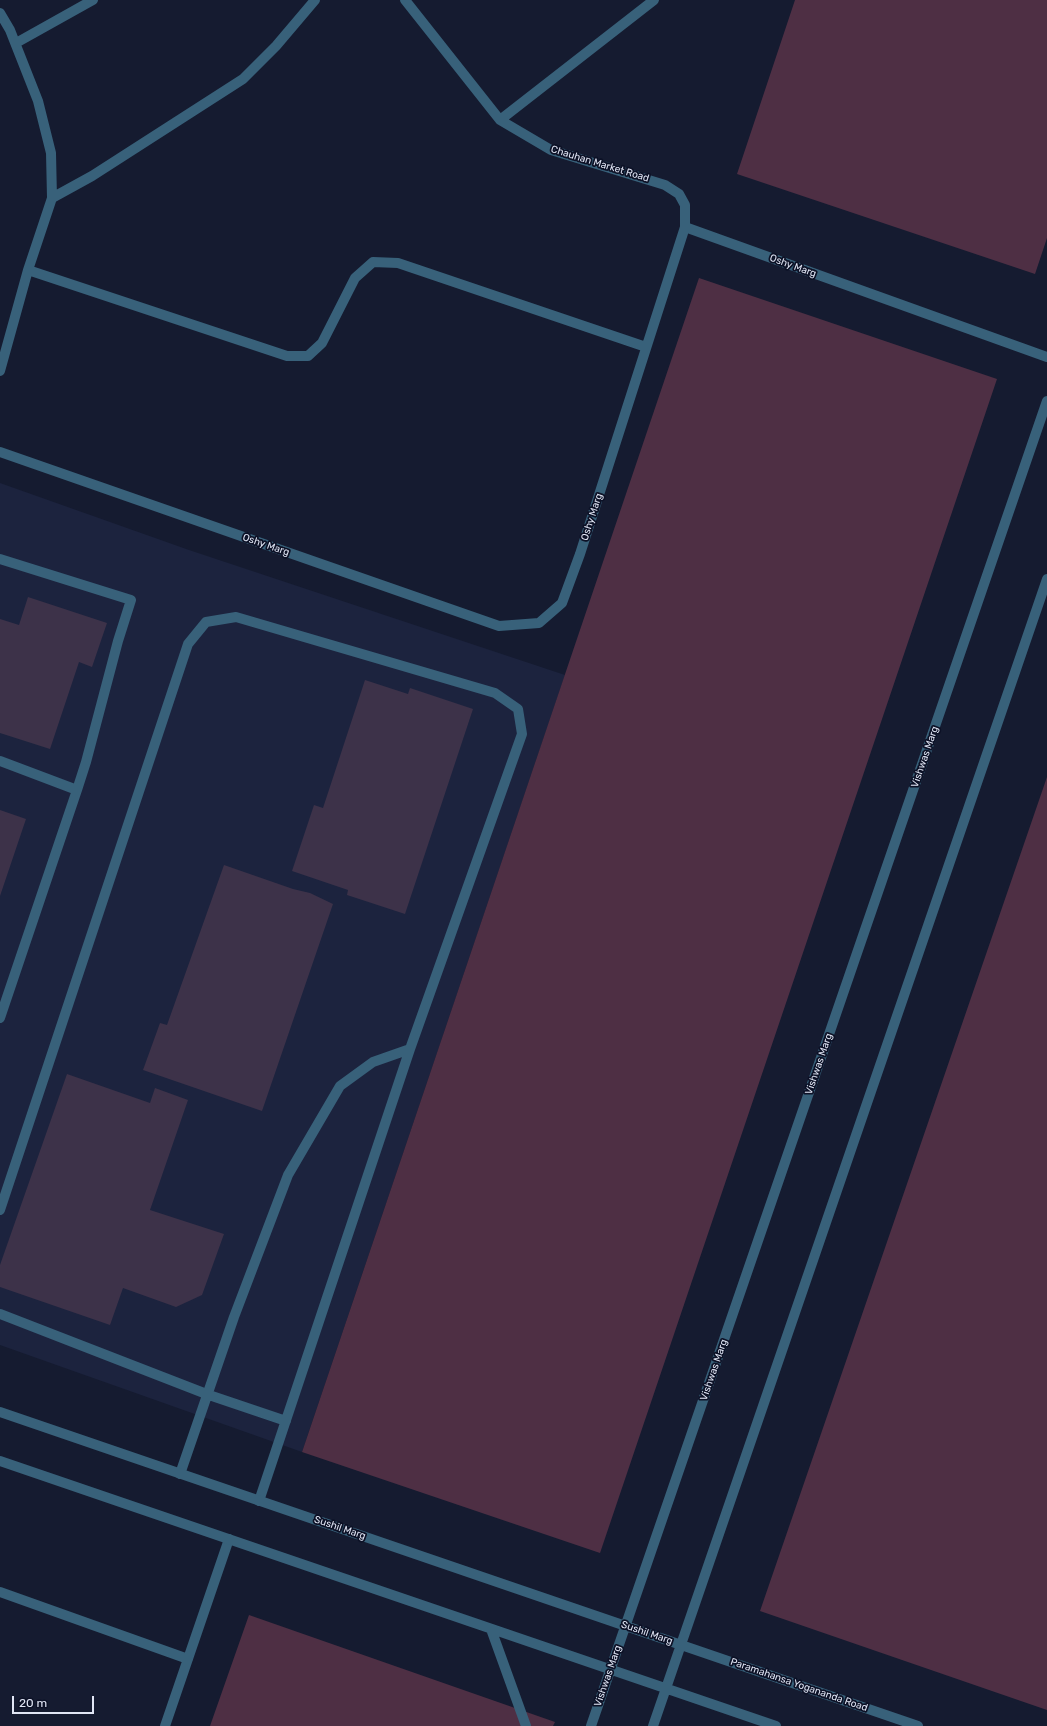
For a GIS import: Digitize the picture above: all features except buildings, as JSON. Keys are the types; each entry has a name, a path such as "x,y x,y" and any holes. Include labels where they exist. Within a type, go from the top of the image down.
{"street":[{"path":"16,43 93,0"},
{"path":"52,198 92,176 243,79 276,46 315,0"},
{"name":"Chauhan Market Road","path":"405,0 500,120 551,150 665,185 679,194 686,205 685,226"},
{"path":"500,120 654,0"},
{"path":"0,12 16,43 38,101 51,153 52,198 28,270 0,371"},
{"name":"Oshy Marg","path":"0,452 499,626 539,623 562,603 580,554 685,226 1047,357"},
{"path":"28,270 287,356 308,356 322,343 355,278 373,262 398,263 646,346"},
{"name":"Vishwas Marg","path":"591,1726 1047,401"},
{"path":"0,559 131,600 118,641 86,762 0,1018"},
{"path":"653,1726 1047,579"},
{"path":"0,1210 188,644 206,622 236,617 495,693 518,709 522,734 410,1049 259,1501"},
{"path":"0,761 77,790"},
{"path":"180,1474 209,1394 234,1317 288,1175 340,1086 373,1062 410,1049"},
{"path":"0,1314 209,1394 286,1421"},
{"name":"Sushil Marg","path":"0,1412 681,1645"},
{"path":"0,1461 776,1726"},
{"path":"165,1726 229,1539"},
{"path":"0,1592 188,1659"},
{"path":"491,1629 526,1726"},
{"name":"Paramahansa Yogananda Road","path":"681,1645 918,1726"}],"shaded area":[{"path":"795,0 1047,0 1047,238 1035,274 737,174"},
{"path":"699,278 997,379 600,1553 302,1452"},
{"path":"0,483 189,550 565,675 302,1452 0,1345"},
{"path":"1047,777 1047,1710 760,1611"},
{"path":"249,1615 555,1722 553,1726 210,1726"}]}
